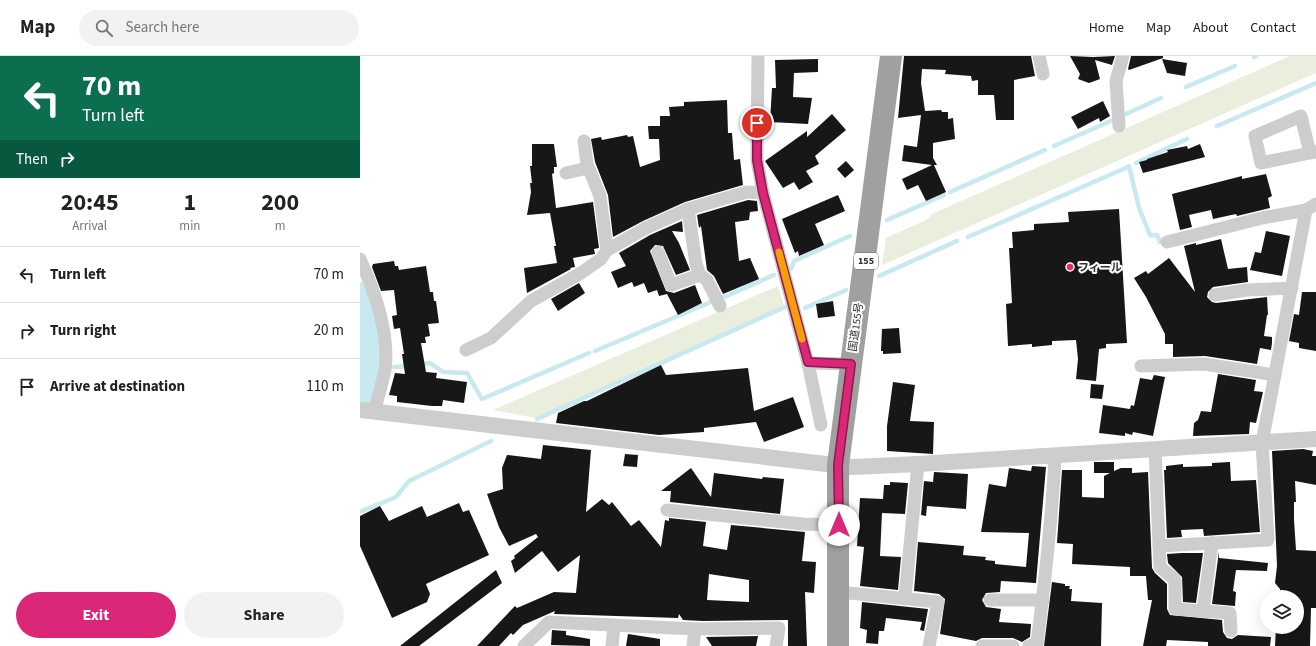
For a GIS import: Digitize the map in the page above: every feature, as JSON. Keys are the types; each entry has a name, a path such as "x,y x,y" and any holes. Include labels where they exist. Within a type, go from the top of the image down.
{"highway":[{"name":"国道155号","path":"838,646 838,465 891,56"}],"street":[{"path":"758,56 757,160 763,193 808,362 821,425"},
{"path":"1039,56 1043,74"},
{"path":"1119,126 1116,81 1123,56"},
{"path":"1300,116 1313,153 1262,163 1255,136 1300,116"},
{"path":"584,141 588,168 600,196 607,250"},
{"path":"566,173 588,168"},
{"path":"466,350 491,338 531,301 581,273 601,259 607,250 646,228 688,209 746,192 763,193"},
{"path":"1159,546 1268,540 1262,443 1292,288 1311,207 1167,242"},
{"path":"688,209 696,264 700,275 707,280 720,306"},
{"path":"658,252 671,286 700,275"},
{"path":"360,259 375,299 385,335 385,369 368,411 852,466 918,464 1316,439"},
{"path":"1215,295 1247,290 1292,288"},
{"path":"808,362 851,364"},
{"path":"1141,366 1204,364 1275,375"},
{"path":"1156,450 1160,567 1175,580 1175,609 1230,613 1231,631"},
{"path":"1029,646 1037,643 1043,600 1051,530 1055,456"},
{"path":"906,597 918,464"},
{"path":"667,510 803,524 839,525"},
{"path":"1203,611 1212,543"},
{"path":"839,592 906,597 938,602 929,646"},
{"path":"990,600 1043,600"},
{"path":"524,646 549,622 695,629 779,628 776,646"},
{"path":"612,646 614,626"},
{"path":"693,646 695,629"},
{"path":"982,646 1013,646"}],"green space":[{"path":"1290,56 1316,56 1316,73 882,265 886,238 926,220 934,213"},
{"path":"778,286 784,306 536,418 493,410"}],"building":[{"path":"904,56 1031,56 1035,76 1014,80 1014,120 996,120 994,95 978,95 978,80 972,81 971,76 945,74 946,70 922,69 921,83 925,111 941,110 942,112 948,112 948,119 953,118 955,139 933,143 933,158 937,165 934,165 946,192 926,201 918,185 907,190 902,179 932,165 902,161 904,145 917,147 921,115 898,118"},
{"path":"1070,56 1115,56 1112,65 1095,60 1100,79 1089,83 1078,79 1080,74"},
{"path":"1131,56 1163,56 1163,58 1129,70"},
{"path":"818,59 818,72 794,73 793,97 812,98 808,124 770,122 772,88 776,88 775,60"},
{"path":"1162,59 1187,63 1185,76 1167,73"},
{"path":"727,100 728,133 732,133 734,160 740,159 743,185 685,202 643,221 613,237 608,195 595,162 591,139 601,137 602,140 627,135 628,137 633,136 640,167 660,160 659,139 649,139 648,126 660,126 660,116 670,116 669,107 684,106 684,102"},
{"path":"1103,101 1110,116 1100,122 1099,118 1078,129 1071,117"},
{"path":"832,114 846,130 815,156 819,164 806,171 813,182 799,190 794,182 783,188 765,161 807,131 807,137"},
{"path":"532,144 554,144 557,167 554,167 554,173 552,174 556,208 593,202 599,248 594,249 595,254 573,258 575,267 570,268 571,269 527,293 524,268 557,263 554,246 556,246 550,213 527,215 531,192 530,183 532,183 530,166 532,166"},
{"path":"1200,144 1205,157 1143,173 1139,162 1168,152 1167,150 1187,146 1188,149"},
{"path":"846,161 854,170 845,178 837,169"},
{"path":"1266,174 1272,196 1268,198 1270,208 1237,216 1236,214 1213,219 1211,210 1189,215 1192,227 1180,230 1172,194 1242,176 1242,179"},
{"path":"838,195 845,211 815,224 824,245 799,256 798,251 795,253 782,219"},
{"path":"748,200 757,201 758,211 750,212 749,220 735,222 739,261 750,258 759,279 723,294 714,276 707,270 701,226 699,228 697,215"},
{"name":"フィール","path":"1119,209 1127,343 1106,344 1106,348 1099,349 1096,381 1076,379 1078,359 1076,340 1052,341 1052,345 1032,347 1032,344 1008,346 1006,304 1012,303 1009,248 1013,248 1012,232 1034,230 1034,224 1069,222 1068,212"},
{"path":"682,221 683,232 672,231 679,243 690,270 676,275 663,246 655,245 650,251 666,291 674,293 695,285 702,303 678,315 667,294 659,296 657,290 648,293 644,283 634,287 632,282 618,288 611,272 626,266 619,253 650,235"},
{"path":"1266,231 1290,236 1282,276 1250,270 1255,252 1261,253"},
{"path":"1221,239 1228,269 1247,267 1248,282 1213,287 1208,292 1207,297 1212,302 1216,303 1267,297 1268,315 1264,336 1272,337 1271,350 1260,348 1257,364 1205,356 1173,357 1173,344 1165,344 1165,334 1146,297 1134,278 1146,271 1148,274 1169,258 1195,292 1184,246 1196,243 1196,245"},
{"path":"394,261 395,266 398,266 399,270 426,266 430,292 433,292 434,301 436,301 439,323 428,324 430,336 425,337 426,343 421,343 426,372 437,373 436,378 467,382 464,403 443,400 442,406 432,406 397,402 397,396 389,395 395,373 405,374 402,354 404,354 400,328 394,329 392,316 397,315 394,290 381,291 372,267 373,264"},
{"path":"579,283 585,293 558,311 551,299"},
{"path":"1302,292 1316,292 1316,351 1299,348 1299,343 1289,341 1294,314 1299,315"},
{"path":"833,301 835,316 818,318 816,304"},
{"path":"899,328 901,353 883,354 883,351 881,351 882,329"},
{"path":"661,365 666,375 748,368 754,411 793,397 804,427 764,442 756,422 704,428 704,432 659,435 556,423 558,413 587,401"},
{"path":"1218,374 1256,380 1254,391 1263,392 1256,423 1250,422 1249,434 1193,436 1194,423 1198,420 1201,411 1211,412"},
{"path":"1154,375 1165,377 1153,436 1133,432 1132,435 1125,433 1125,436 1099,433 1103,405 1130,409 1131,405 1134,406 1140,378 1152,380"},
{"path":"893,382 915,385 910,421 934,422 933,454 887,451 887,426"},
{"path":"1091,384 1104,385 1102,399 1090,398"},
{"path":"543,445 591,450 586,512 602,499 609,505 612,502 631,526 639,520 661,547 665,520 669,521 669,518 706,522 703,546 727,550 731,525 805,532 802,561 816,562 814,593 805,592 807,646 788,646 788,620 703,621 683,620 679,614 678,618 554,614 555,611 523,625 513,635 511,633 499,646 477,646 515,606 517,608 554,592 576,593 580,555 558,572 542,551 515,573 511,561 515,558 514,556 538,537 536,534 509,546 499,527 487,494 503,489 502,468 507,455 541,459","holes":["709,574 749,580 749,602 707,600"]},
{"path":"1303,449 1313,451 1312,456 1316,456 1316,485 1295,481 1296,502 1294,502 1296,550 1316,551 1316,608 1311,608 1310,646 1275,646 1276,634 1304,634 1304,590 1280,590 1275,583 1277,566 1272,451"},
{"path":"625,454 638,455 637,467 623,466"},
{"path":"1094,462 1114,462 1114,471 1121,468 1132,468 1132,473 1148,472 1152,568 1155,573 1167,584 1167,609 1170,615 1222,620 1223,632 1227,638 1232,639 1238,635 1271,637 1270,646 1208,646 1208,642 1167,640 1166,646 1143,646 1152,600 1148,600 1146,576 1130,576 1130,567 1072,564 1073,544 1057,543 1062,470 1082,470 1082,497 1104,498 1104,476 1110,473 1094,473"},
{"path":"1230,462 1231,481 1256,480 1260,532 1204,536 1203,529 1181,530 1182,537 1167,538 1164,470 1166,470 1166,466 1183,464 1183,467 1212,466 1212,463"},
{"path":"1032,466 1046,467 1036,583 1001,581 1000,592 986,593 982,600 986,607 1001,609 999,622 1031,624 1030,637 1022,642 1013,638 982,638 976,641 940,634 945,599 939,594 914,591 918,542 964,546 963,555 986,557 985,560 995,561 995,564 1026,567 1029,533 981,532 989,484 1006,487 1009,468 1031,471"},
{"path":"691,468 711,497 714,473 762,479 763,477 784,479 780,514 670,502 671,491 661,491"},
{"path":"934,472 968,474 966,509 927,506 926,516 921,515 924,481 933,482"},
{"path":"890,482 908,483 905,514 882,513 880,556 901,557 898,590 860,586 864,547 857,546 860,498 883,499 884,485 890,485"},
{"path":"459,503 463,512 469,510 489,555 426,584 430,594 427,602 392,618 360,546 360,516 380,506 389,521 422,506 427,517"},
{"path":"1219,551 1219,558 1268,563 1267,571 1236,570 1233,591 1236,592 1235,606 1212,604"},
{"path":"1203,553 1196,603 1183,602 1182,577 1168,563 1167,554"},
{"path":"496,570 502,583 419,646 400,646"},
{"path":"1052,582 1070,586 1069,589 1072,589 1071,601 1102,603 1101,646 1044,646"},
{"path":"862,602 928,609 924,631 920,630 922,622 886,618 884,631 879,631 878,644 866,643 867,630 860,628"},
{"path":"552,630 566,631 566,635 590,639 590,646 551,645"},
{"path":"628,634 660,639 660,646 626,646"},
{"path":"758,636 756,646 712,646 706,637"}],"waterway":[{"path":"1186,87 1235,66"},
{"path":"1217,126 1316,83"},
{"path":"1126,114 1161,98"},
{"path":"1054,146 1113,120"},
{"path":"1136,163 1187,139"},
{"path":"950,192 1045,150"},
{"path":"1129,166 1139,208 1150,235 1157,235 1160,242"},
{"path":"968,237 1128,167"},
{"path":"887,220 944,195"},
{"path":"791,269 794,261 850,236"},
{"path":"879,276 957,241"},
{"path":"722,298 774,275"},
{"path":"805,308 846,290"},
{"path":"360,295 366,313 370,366 360,404"},
{"path":"595,351 711,302"},
{"path":"537,419 785,307"},
{"path":"419,365 430,363 443,372 467,373 482,399 589,353"},
{"path":"394,367 410,366"},
{"path":"360,512 396,497 409,481 491,441"}],"slow traffic":[{"path":"779,252 802,339"}],"place":[{"name":"フィール","path":"1070,267"}],"route":[{"path":"757,123 757,160 763,193 808,362 851,364 838,465 839,525"}]}
